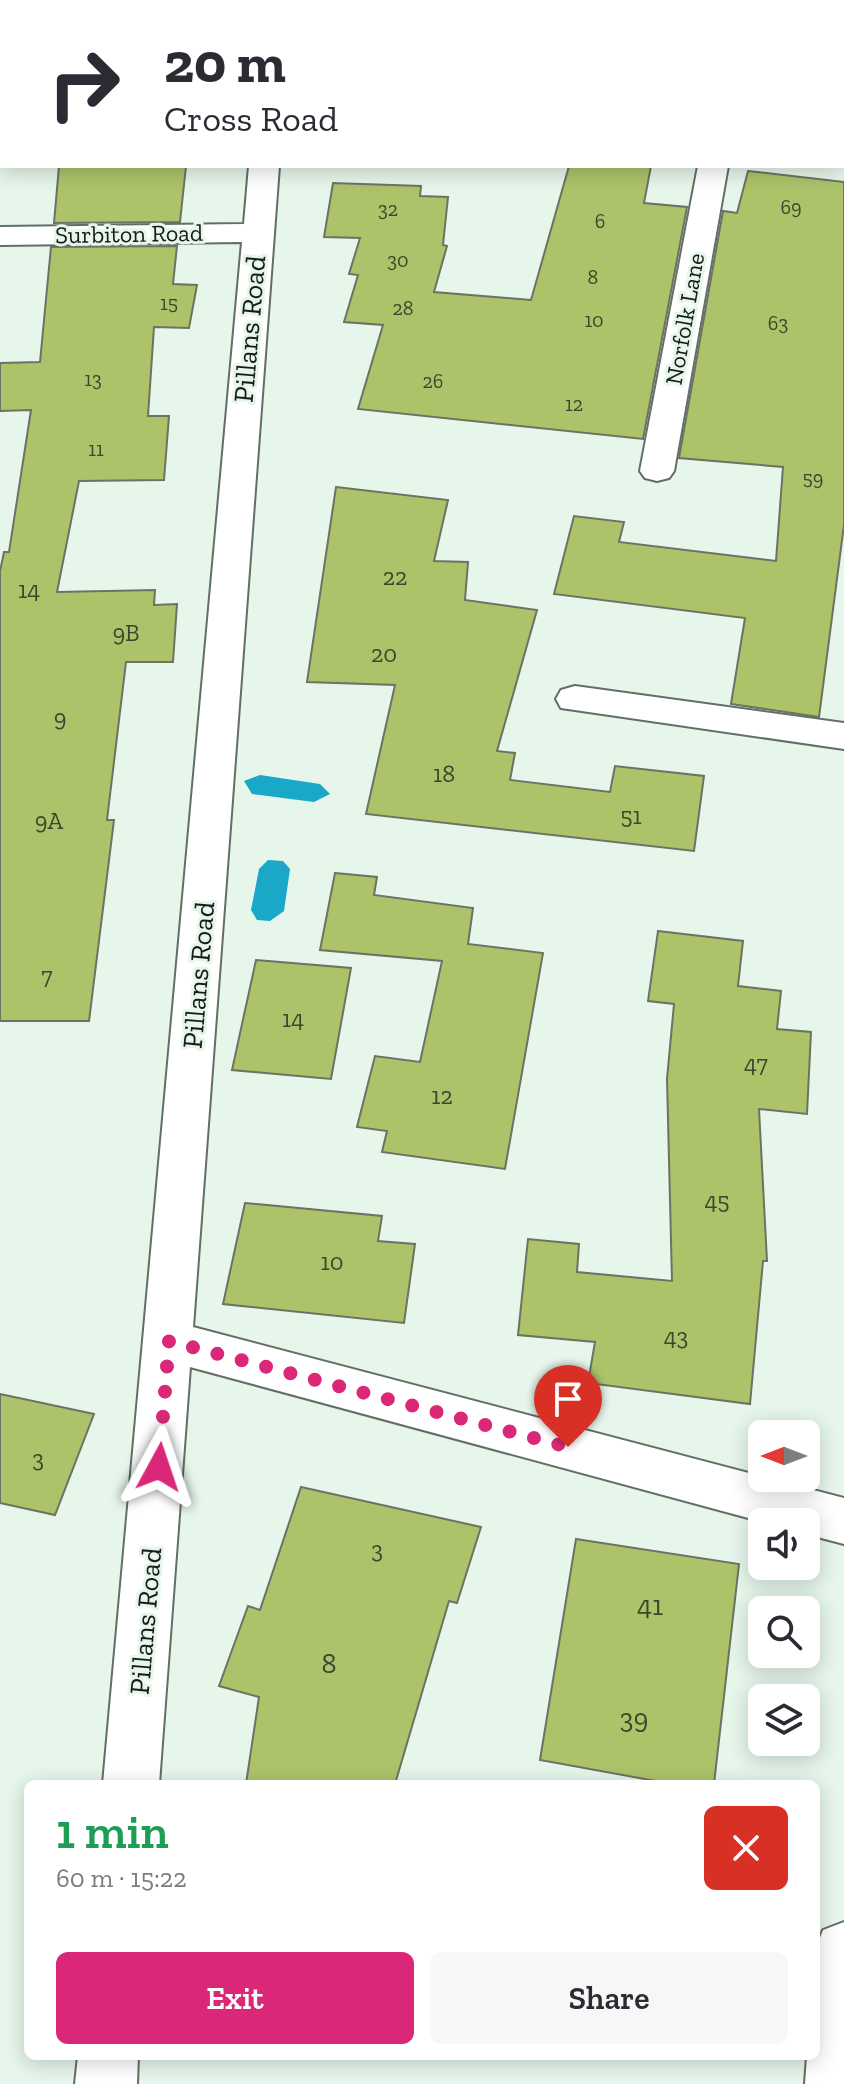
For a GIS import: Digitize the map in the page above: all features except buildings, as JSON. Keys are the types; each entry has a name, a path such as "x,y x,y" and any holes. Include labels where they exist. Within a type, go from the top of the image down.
{"street":[{"name":"Pillans Road","path":"131,1780 264,168"},
{"name":"Norfolk Lane","path":"657,471 713,168"},
{"name":"Surbiton Road","path":"0,236 257,233"},
{"path":"575,699 844,736"},
{"path":"169,1341 844,1521"},
{"path":"836,2084 844,1951"},
{"path":"106,2084 108,2060"}],"water":[{"path":"260,775 320,784 330,794 314,802 252,794 244,781"},
{"path":"268,860 283,861 290,869 284,911 270,921 257,920 251,910 259,869"}],"route":[{"path":"159,1467 169,1341 568,1447"}]}
